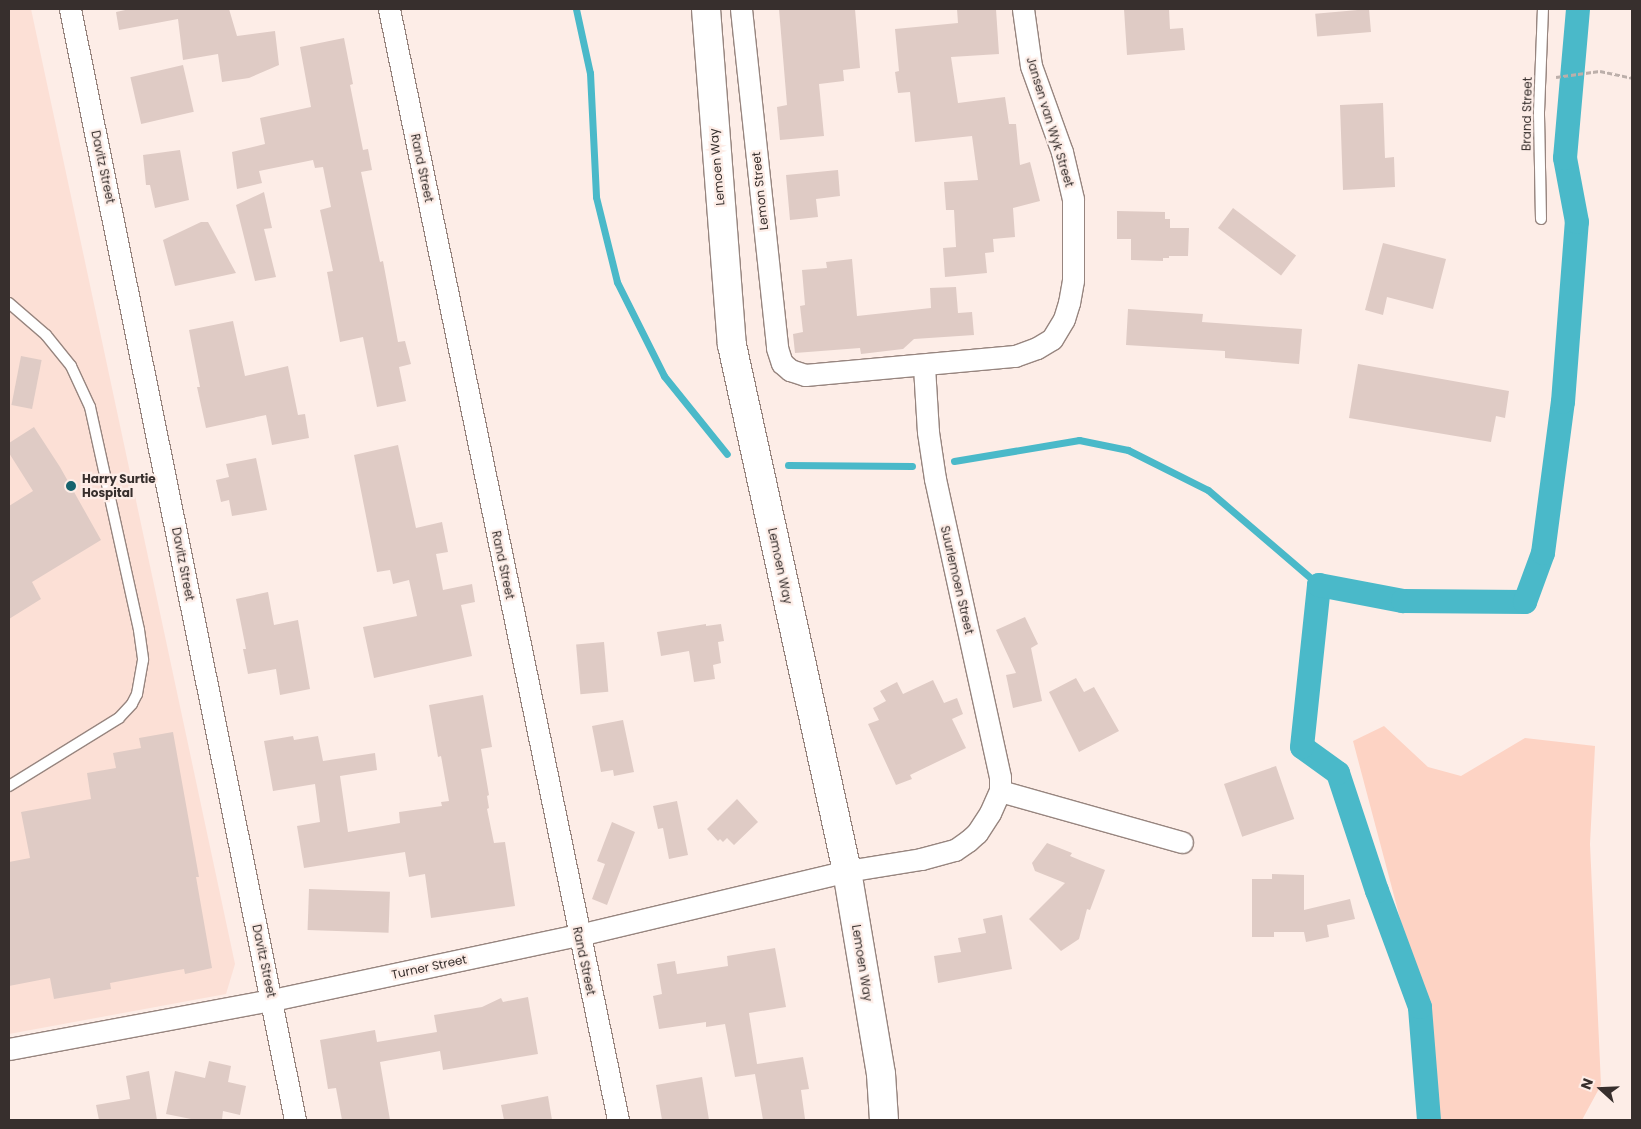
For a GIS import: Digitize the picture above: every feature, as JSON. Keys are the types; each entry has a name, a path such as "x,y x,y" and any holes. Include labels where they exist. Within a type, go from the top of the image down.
{"highway":[{"name":"Lemoen Way","path":"706,9 732,345 847,871 881,1074 884,1120"}],"street":[{"name":"Davitz Street","path":"70,9 295,1120"},
{"name":"Rand Street","path":"389,9 618,1120"},
{"name":"Lemon Street","path":"741,9 778,348 782,363 790,370"},
{"name":"Jansen van Wyk Street","path":"790,370 811,375 924,366 1015,356 1037,348 1052,339 1064,319 1073,280 1073,198 1062,152 1030,66 1023,9"},
{"name":"Suurlemoen Street","path":"924,366 928,432 934,479 998,761 1000,791"},
{"path":"847,871 921,859 955,850 977,833 1000,791 1182,842"},
{"name":"Turner Street","path":"9,1049 272,1000 579,935 847,871"}],"lane":[{"name":"Brand Street","path":"1540,219 1539,112 1543,9"},
{"path":"9,302 46,334 72,366 90,407 139,630 143,660 137,694 132,704 119,718 9,786"}],"path":[{"path":"1561,76 1600,71 1632,78"}],"shaded area":[{"name":"Harry Surtie Hospital","path":"9,9 31,9 235,964 226,994 9,1034"},
{"path":"1384,726 1428,767 1461,776 1525,738 1595,746 1590,844 1601,1085 1582,1120 1434,1120 1419,990 1353,741"}],"building":[{"path":"130,9 229,9 237,36 275,31 279,65 249,78 222,82 218,54 183,60 178,19 119,30 116,12"},
{"path":"779,9 855,9 860,68 843,70 844,81 819,84 824,136 780,140 777,107 787,105"},
{"path":"957,9 996,9 999,54 951,57 958,103 1005,97 1009,124 1016,124 1020,165 1030,162 1040,201 1013,208 1015,237 993,239 994,252 985,253 987,273 945,277 943,248 956,247 954,210 946,210 944,182 978,180 972,136 915,142 910,92 898,93 895,72 899,71 895,29 958,23"},
{"path":"1124,9 1169,9 1170,29 1183,28 1185,50 1127,55"},
{"path":"1369,9 1371,32 1317,37 1315,14"},
{"path":"344,38 353,84 350,85 363,150 368,149 372,170 361,172 380,262 383,261 398,342 405,341 411,364 399,367 406,401 377,407 363,337 340,342 327,272 333,271 320,210 331,207 323,167 315,168 313,160 259,171 262,183 237,189 232,152 265,144 260,118 311,107 300,47"},
{"path":"183,65 194,112 141,124 130,77"},
{"path":"1383,103 1385,158 1394,157 1395,187 1343,190 1340,105"},
{"path":"180,150 189,200 155,208 150,185 146,185 143,155"},
{"path":"838,170 840,196 816,199 818,217 790,220 786,175"},
{"path":"264,192 272,228 264,229 276,277 255,281 236,205"},
{"path":"1233,208 1296,256 1281,276 1218,228"},
{"path":"1117,211 1165,212 1165,219 1170,219 1170,228 1189,228 1188,256 1169,256 1169,258 1163,258 1163,261 1131,260 1131,239 1117,239"},
{"path":"201,222 208,222 236,273 175,286 163,240"},
{"path":"1383,243 1446,259 1433,309 1387,297 1383,315 1365,310"},
{"path":"852,259 857,316 931,308 930,288 956,287 958,313 972,312 974,335 914,339 903,349 861,354 860,348 795,353 793,334 803,332 800,306 805,305 802,270 827,268 826,262"},
{"path":"1128,309 1203,314 1202,322 1302,329 1299,364 1225,358 1225,351 1126,345"},
{"path":"233,321 245,376 288,366 298,415 305,414 309,438 272,445 266,415 206,428 197,387 200,387 189,330"},
{"path":"21,356 42,360 32,409 11,405"},
{"path":"1358,364 1509,391 1505,418 1496,416 1491,442 1349,418"},
{"path":"34,427 60,467 101,540 32,582 41,599 9,619 9,506 33,491 9,453 9,443"},
{"path":"398,445 416,528 442,522 448,552 436,554 443,590 472,584 475,602 461,605 472,656 374,678 363,627 417,616 409,580 393,584 390,570 377,572 354,455"},
{"path":"256,458 267,510 232,516 229,500 221,502 216,480 229,477 226,464"},
{"path":"268,592 274,625 298,620 310,689 280,695 276,669 248,674 243,649 246,649 236,599"},
{"path":"1025,617 1038,644 1031,648 1042,701 1013,708 1006,675 1016,673 996,630"},
{"path":"706,624 706,626 721,624 724,641 718,642 721,663 713,665 715,679 694,682 689,651 661,656 657,632"},
{"path":"604,642 608,692 580,694 576,644"},
{"path":"1076,678 1084,692 1094,687 1119,731 1079,752 1049,692"},
{"path":"933,680 944,703 957,698 963,714 952,719 966,748 910,775 912,779 896,785 868,724 879,720 873,708 886,701 880,691 897,682 903,694"},
{"path":"483,695 492,747 481,749 489,795 487,796 489,808 487,809 494,843 505,842 515,906 431,918 425,874 409,877 405,852 304,868 297,826 320,822 315,784 273,791 264,741 293,736 294,740 318,736 323,761 375,753 377,770 340,776 348,832 400,823 399,812 442,806 441,802 449,801 441,756 438,757 429,705"},
{"path":"623,720 634,772 614,776 613,770 601,772 592,726"},
{"path":"173,732 199,877 196,877 212,968 185,974 184,969 110,983 111,989 54,999 50,978 9,986 9,862 30,858 21,812 91,799 87,773 116,768 113,753 141,748 139,738"},
{"path":"1276,766 1294,819 1242,837 1224,784"},
{"path":"737,799 758,822 734,845 727,838 723,842 720,839 718,841 707,829"},
{"path":"677,801 688,855 669,859 663,828 658,829 653,806"},
{"path":"612,822 635,832 607,905 592,899 605,864 597,861"},
{"path":"1047,843 1072,853 1070,856 1105,870 1090,910 1087,909 1079,939 1061,951 1029,919 1065,883 1035,871 1032,863"},
{"path":"1272,874 1304,875 1304,910 1350,899 1355,919 1327,925 1329,937 1306,942 1304,932 1274,932 1274,937 1252,937 1252,879 1272,879"},
{"path":"309,889 390,892 389,933 308,930"},
{"path":"1002,915 1012,969 938,983 934,956 961,952 958,938 986,933 983,919"},
{"path":"775,948 786,1007 749,1013 757,1064 803,1057 809,1089 801,1090 805,1119 763,1120 755,1074 735,1077 725,1024 706,1027 706,1022 659,1029 653,996 662,994 657,964 675,961 677,974 728,966 727,956"},
{"path":"528,997 538,1054 443,1070 440,1051 380,1062 390,1120 342,1120 336,1088 328,1089 320,1040 375,1030 377,1042 437,1032 434,1015 482,1007 501,998 503,1002"},
{"path":"209,1061 231,1066 228,1082 246,1086 240,1115 223,1111 222,1120 196,1120 166,1114 175,1071 205,1078"},
{"path":"149,1071 157,1120 99,1120 96,1105 130,1099 126,1076"},
{"path":"702,1077 709,1120 662,1120 656,1085"},
{"path":"548,1096 552,1120 504,1120 501,1105"}],"waterway":[{"path":"576,9 590,73 596,197 617,282 664,376 727,454"},
{"path":"1429,1120 1420,1007 1377,891 1338,773 1302,747 1319,585 1403,601 1525,602 1543,553 1563,402 1577,222 1565,158 1578,9"},
{"path":"954,461 1079,440 1128,450 1208,490 1319,585"},
{"path":"788,465 912,466"}],"place":[{"name":"Harry Surtie Hospital","path":"71,486"}]}
